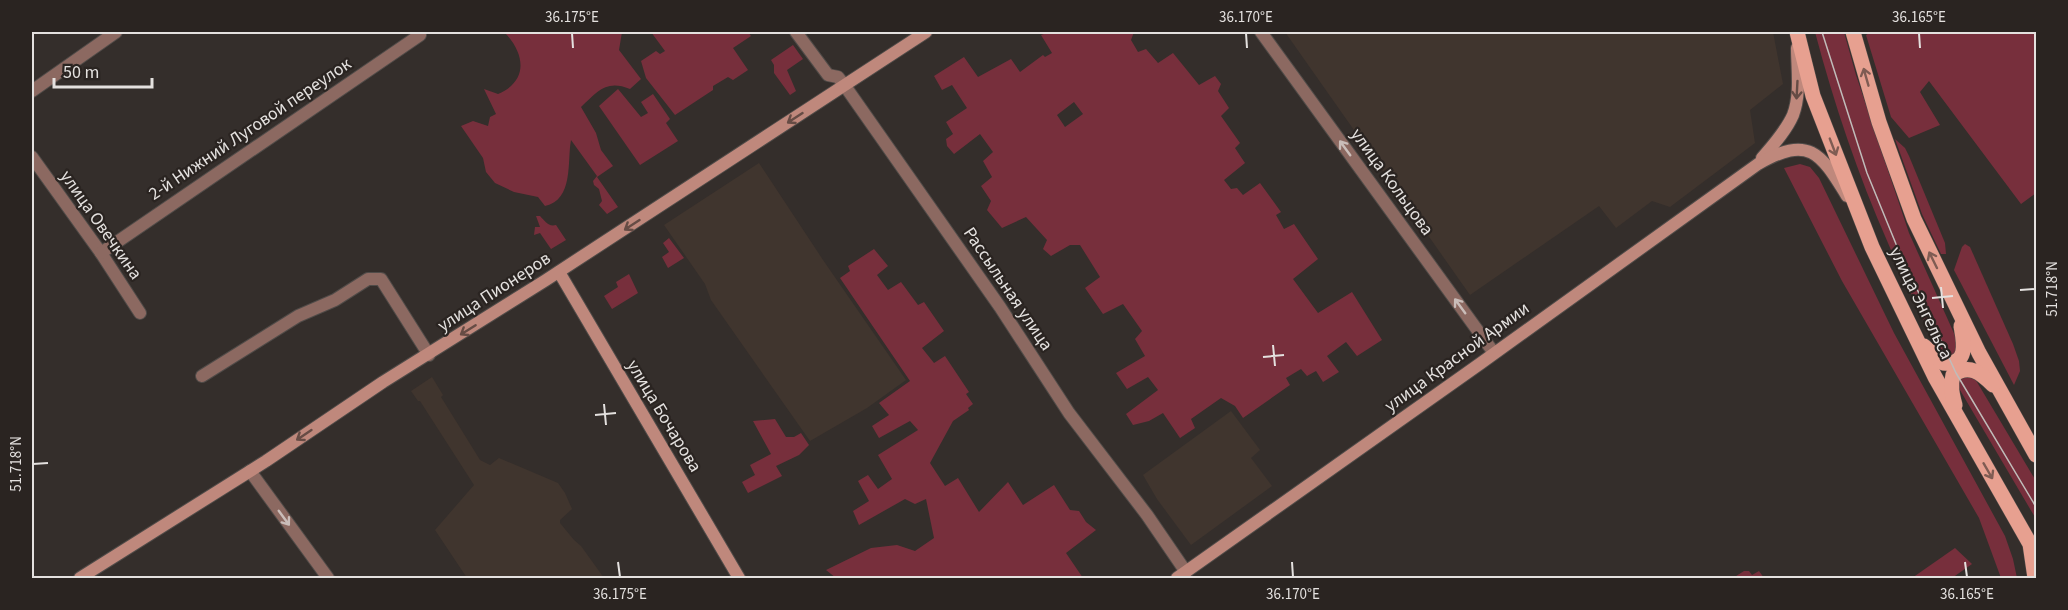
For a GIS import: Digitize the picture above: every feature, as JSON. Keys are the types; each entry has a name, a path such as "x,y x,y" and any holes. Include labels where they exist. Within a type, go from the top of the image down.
{"main road":[{"name":"улица Энгельса","path":"1796,32 1813,96 1857,212 1914,336 1959,420 2033,547 2035,579"},
{"name":"улица Энгельса","path":"1852,32 1879,122 1914,219 2004,399 2037,455"},
{"path":"1914,336 1943,363 1959,360 1964,351 1959,312"},
{"path":"1959,420 1951,390 1953,375 1964,369 1969,368 1980,373 2004,399"}],"street":[{"path":"32,91 116,32"},
{"name":"Рассыльная улица","path":"796,32 828,75 838,77 1000,307 1069,413 1147,515 1181,575"},
{"name":"улица Пионеров","path":"80,579 250,471 383,382 559,272 926,32"},
{"name":"улица Кольцова","path":"1261,32 1494,353"},
{"path":"1758,164 1793,115 1797,96 1796,32"},
{"name":"2-й Нижний Луговой переулок","path":"101,253 419,33"},
{"path":"1758,164 1776,154 1794,150 1816,153 1834,175 1857,212"},
{"name":"улица Овечкина","path":"32,157 101,253 140,313"},
{"name":"улица Красной Армии","path":"1181,575 1758,164"},
{"name":"улица Бочарова","path":"559,272 739,579"},
{"path":"202,376 298,316 335,300 369,279 381,279 429,355"},
{"path":"250,471 328,579"}],"shaded area":[{"path":"504,32 622,32 619,50 641,79 630,89 622,86 608,86 592,96 581,107 596,133 601,150 613,166 597,177 618,207 607,214 599,205 602,201 599,189 593,181 597,176 571,140 565,188 561,196 545,206 538,197 514,192 495,183 486,172 483,158 461,126 473,121 488,126 490,117 496,114 484,89 498,94 515,82 519,74 520,57"},
{"path":"651,32 748,32 751,36 733,48 748,70 733,80 728,77 713,86 713,90 675,115 646,78 641,61 656,51 660,54 665,51"},
{"path":"1049,32 1134,32 1131,40 1138,52 1146,49 1158,63 1173,53 1199,85 1215,76 1221,84 1218,91 1229,108 1221,116 1240,143 1235,148 1245,163 1224,180 1231,189 1237,188 1243,195 1260,183 1281,212 1276,215 1284,229 1294,224 1318,259 1293,279 1318,313 1352,292 1382,340 1357,356 1346,342 1327,356 1339,372 1323,382 1316,371 1307,376 1301,369 1286,378 1290,385 1243,418 1235,406 1221,398 1191,419 1195,428 1180,438 1163,413 1149,421 1133,425 1126,414 1158,390 1148,377 1127,389 1116,373 1145,356 1135,339 1142,331 1123,304 1103,314 1085,288 1100,277 1080,245 1070,245 1051,256 1043,249 1047,240 1026,217 1002,228 987,210 991,201 981,186 992,177 983,161 993,152 980,134 954,154 947,146 946,139 953,134 946,122 967,108 952,85 942,90 934,76 964,57 978,77 1011,59 1020,72 1043,55 1045,57 1052,53 1041,35","holes":["1074,102 1083,114 1065,127 1057,115"]},
{"path":"1285,32 1773,32 1783,84 1750,110 1755,143 1670,207 1652,201 1616,228 1599,206 1470,295"},
{"path":"1815,32 1844,32 1856,75 1909,233 1960,348 1948,359 1941,355 1900,271 1877,217 1847,139"},
{"path":"1871,32 2036,32 2036,193 2021,204 1929,81 1920,92 1940,125 1909,138 1891,117 1866,35"},
{"path":"793,45 803,59 787,70 796,91 790,95 774,73 771,60"},
{"path":"618,89 641,117 648,113 641,102 653,94 670,119 666,123 678,141 640,165 599,106"},
{"path":"1895,139 1905,148 1909,156 1945,243 1946,254 1941,254 1922,214"},
{"path":"759,163 906,380 867,408 810,441 711,300 705,284 664,225"},
{"path":"1800,164 1810,167 1819,178 1894,333 2005,536 2017,578 2001,578 1979,518 1842,281 1784,168"},
{"path":"536,216 540,216 549,224 556,225 566,240 551,249 540,233 534,235 535,227 540,227"},
{"path":"669,238 684,258 668,268 662,257 669,252 663,243"},
{"path":"1965,244 1970,247 2019,361 2020,371 2014,385 1954,270"},
{"path":"874,249 888,266 877,275 888,290 901,282 918,305 924,302 944,331 922,348 934,363 945,356 969,392 966,394 973,404 968,408 969,410 953,421 930,463 945,486 958,478 979,512 1008,482 1023,505 1054,485 1070,510 1079,511 1086,522 1096,530 1066,553 1083,578 1038,578 1035,576 1030,578 848,578 846,576 836,578 826,570 871,548 897,545 915,551 934,538 926,499 915,504 905,499 859,525 853,511 869,501 858,481 868,475 878,489 892,479 878,455 918,430 910,421 879,438 872,426 889,415 879,403 910,381 840,278 850,271 848,266"},
{"path":"629,274 638,293 612,309 604,296 618,287 616,282"},
{"path":"1967,374 1974,377 2036,481 2036,519 1957,385 1959,378"},
{"path":"432,377 443,395 441,397 480,460 490,465 499,458 558,483 572,509 560,520 560,523 581,546 604,578 467,578 435,530 474,485 420,401 411,391"},
{"path":"1231,411 1260,450 1251,458 1272,486 1191,545 1157,499 1143,475"},
{"path":"775,419 786,437 794,437 801,433 809,445 799,455 776,466 782,476 748,493 742,482 755,475 750,465 771,454 753,421"},
{"path":"1955,548 1972,564 1952,578 1912,578"},
{"path":"1744,571 1749,571 1752,575 1759,571 1764,578 1733,578"}],"tram line":[{"path":"1822,32 1867,173 1896,244 1956,373 2036,507"}]}
